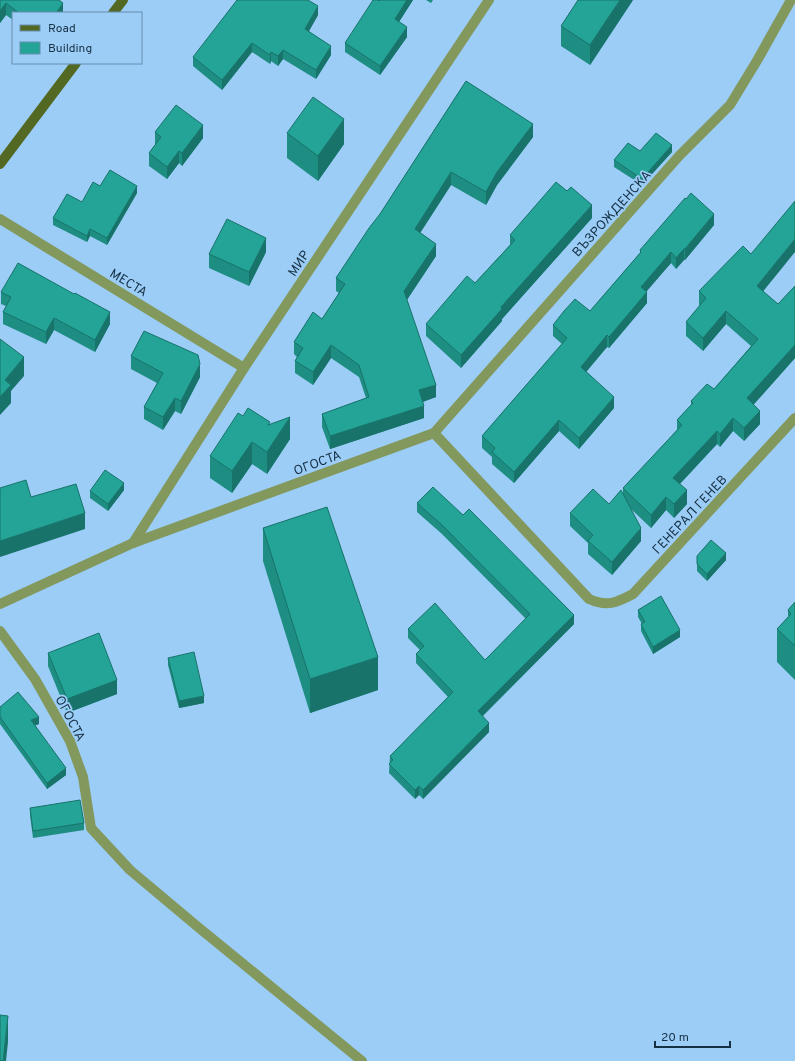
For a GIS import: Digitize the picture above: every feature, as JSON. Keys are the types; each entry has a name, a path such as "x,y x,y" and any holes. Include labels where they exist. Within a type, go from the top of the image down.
{"main road":[{"path":"114,12 123,0"},
{"path":"0,164 75,64"}],"street":[{"name":"МИР","path":"133,543 244,368 489,0"},
{"name":"ВЪЗРОЖДЕНСКА","path":"434,433 679,156 730,105 791,0"},
{"name":"МЕСТА","path":"0,219 244,368"},
{"name":"ГЕНЕРАЛ ГЕНЕВ","path":"434,433 589,599 597,603 608,604 618,602 633,594 795,418"},
{"name":"ОГОСТА","path":"0,604 133,543 434,433"},
{"name":"ОГОСТА","path":"0,631 35,679 70,741 83,777 91,828 130,870 198,928 362,1061"}],"building":[{"path":"0,0 59,0 63,3 57,12 18,12 6,3 0,11"},
{"path":"237,0 308,0 318,6 305,29 331,46 316,70 283,50 278,56 271,52 270,55 252,43 222,80 193,57"},
{"path":"373,0 407,0 395,19 407,27 380,66 345,43"},
{"path":"578,0 620,0 590,45 561,26"},
{"path":"466,81 533,124 497,172 486,192 451,172 415,229 436,244 404,291 436,385 419,390 424,406 330,436 322,414 369,397 359,365 331,345 313,372 295,361 303,348 294,342 313,312 322,319 345,284 336,278 380,214"},
{"path":"313,97 344,119 318,156 287,133"},
{"path":"176,105 203,125 182,153 179,151 167,167 149,153 161,137 155,132"},
{"path":"656,133 672,145 642,179 614,160 628,143 640,151"},
{"path":"110,170 137,186 107,238 90,229 87,236 53,218 67,194 82,202 93,182 100,186"},
{"path":"556,182 567,191 571,187 592,205 501,307 502,309 461,355 426,324 467,276 475,283 515,240 510,235"},
{"path":"691,193 714,214 676,258 671,252 641,287 647,292 609,337 607,335 581,367 614,397 579,438 559,420 514,472 492,452 495,448 482,436 567,338 553,325 564,311 575,299 590,311 641,252 640,250"},
{"path":"795,201 795,239 757,286 778,304 795,286 795,345 747,398 760,411 744,428 733,418 720,434 717,431 673,478 687,490 674,504 666,497 651,515 623,488 682,425 677,420 693,403 691,401 707,384 714,389 758,339 726,311 703,338 686,322 706,298 699,291 743,246 751,254"},
{"path":"227,219 266,238 249,272 209,254"},
{"path":"18,263 110,312 95,340 54,318 46,332 3,312 11,297 1,292"},
{"path":"144,331 198,355 200,364 181,401 175,398 163,417 144,407 163,373 131,356"},
{"path":"0,339 24,357 5,380 11,385 0,397"},
{"path":"248,408 270,422 268,425 290,417 267,452 252,442 232,471 210,456 238,413 243,416"},
{"path":"105,470 124,483 108,504 90,491"},
{"path":"26,480 31,497 76,484 85,513 0,541 0,488"},
{"path":"433,487 463,515 469,509 574,615 478,711 489,723 423,790 419,786 415,790 389,764 393,760 390,756 453,692 416,654 424,646 408,629 435,603 485,660 530,614 442,525 417,503"},
{"path":"593,489 609,504 621,490 641,528 612,562 588,541 593,535 570,513"},
{"path":"327,507 378,657 310,679 263,528"},
{"path":"711,540 726,553 707,574 697,564 697,556"},
{"path":"661,596 680,630 653,647 641,624 645,622 638,610"},
{"path":"795,602 795,646 777,629 791,614 788,610"},
{"path":"99,633 117,680 67,699 48,653"},
{"path":"194,652 204,696 179,701 168,658"},
{"path":"18,692 39,717 31,720 66,768 47,783 0,717 0,707"},
{"path":"80,800 84,823 33,831 30,808"},
{"path":"0,1015 8,1016 3,1061 0,1061"}]}
